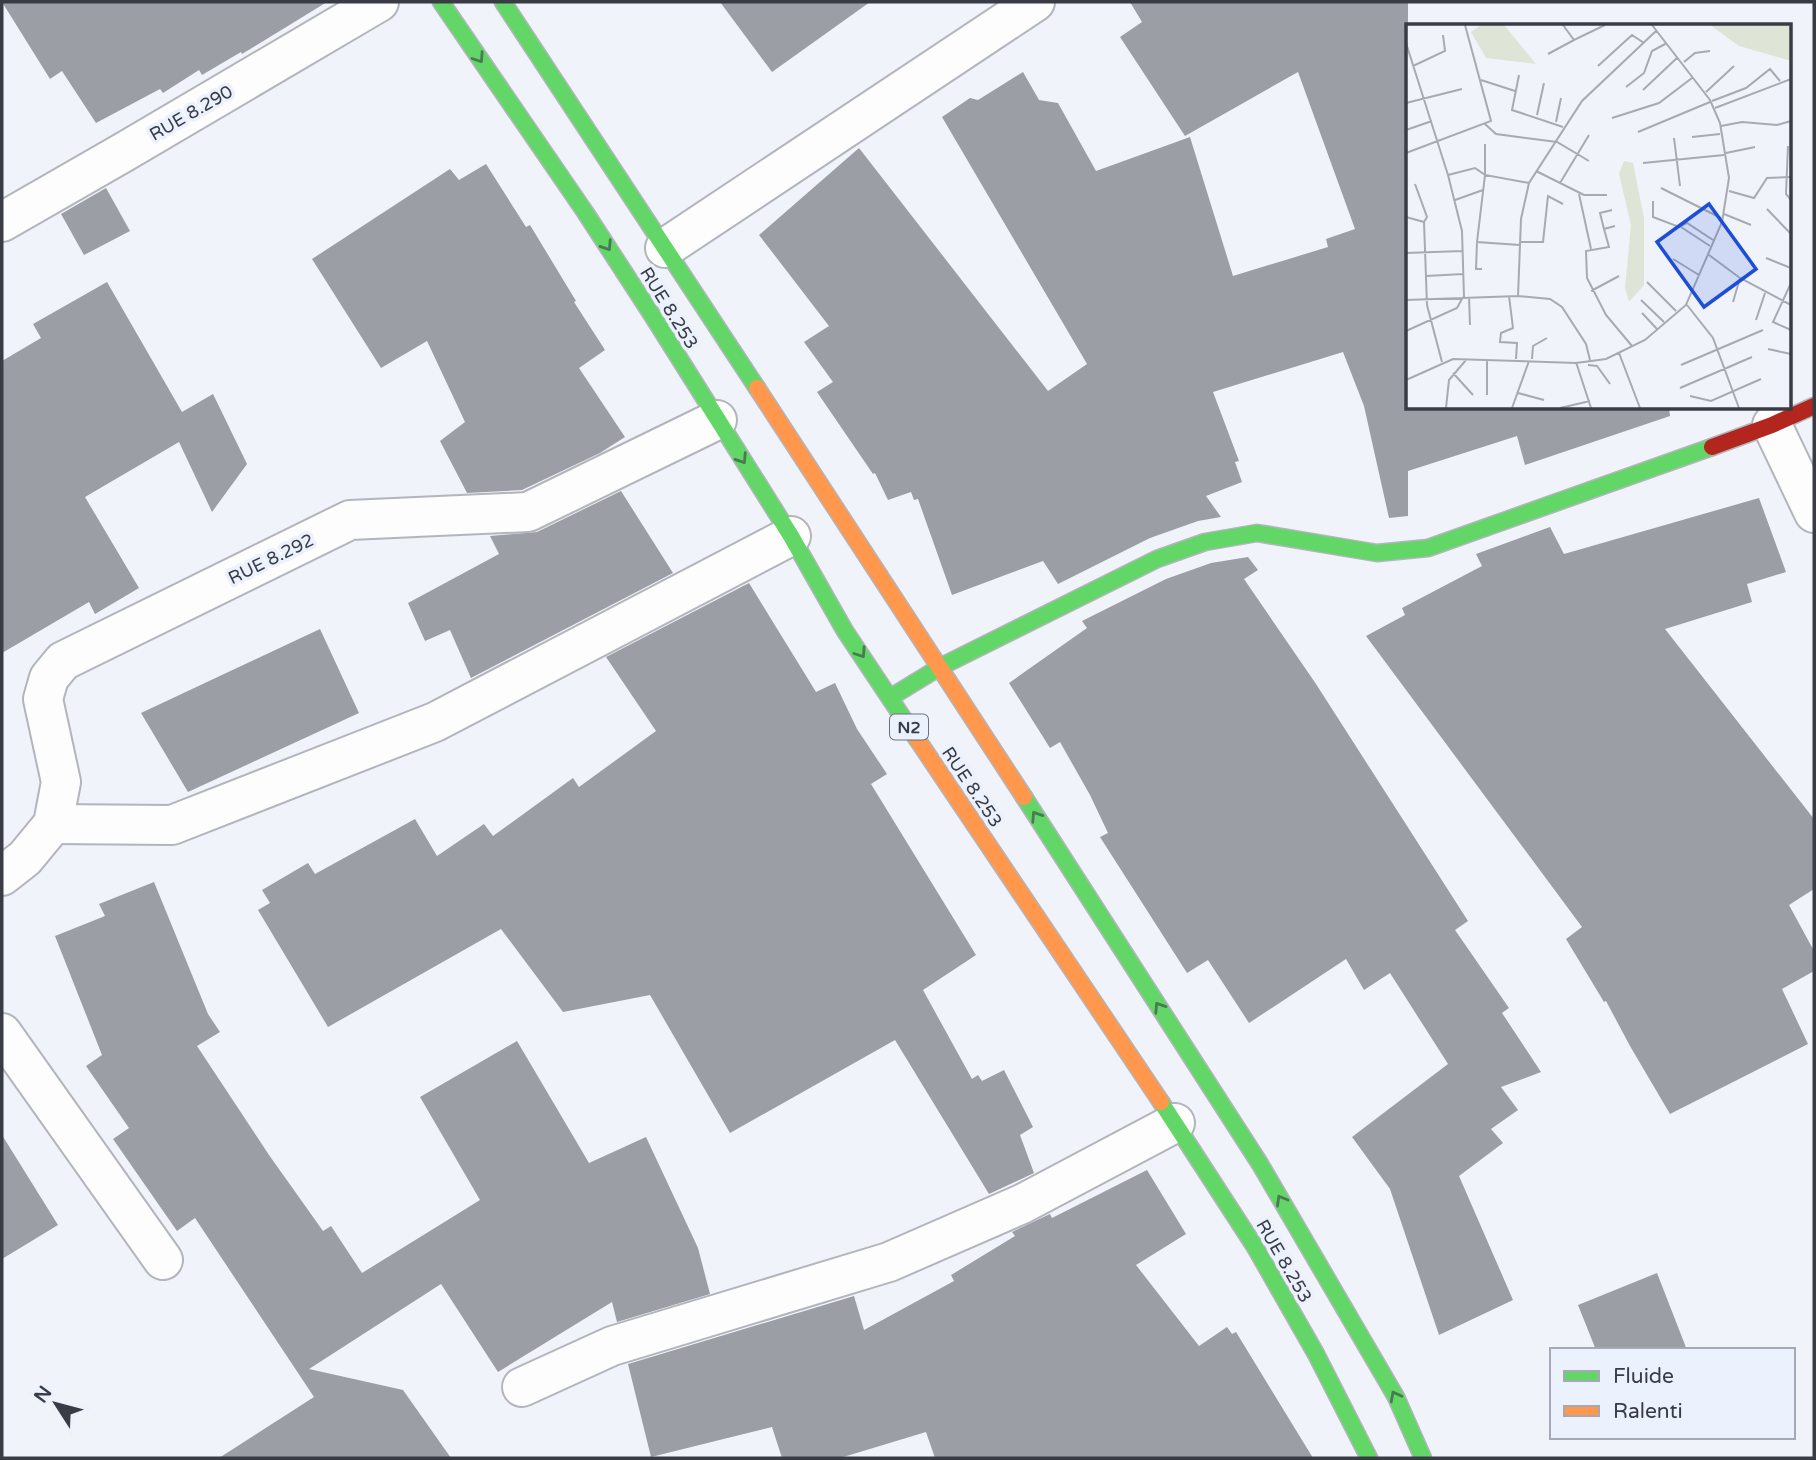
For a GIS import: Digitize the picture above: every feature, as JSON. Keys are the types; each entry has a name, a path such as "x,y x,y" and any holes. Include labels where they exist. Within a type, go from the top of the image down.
{"main road":[{"name":"RUE 8.253","path":"441,2 585,212 791,536 845,631 1175,1123 1255,1247 1316,1354 1369,1458"},
{"name":"RUE 8.253","path":"503,2 940,667 1260,1164 1396,1397 1423,1458"},
{"path":"891,697 940,667 1157,559 1205,542 1258,533 1377,553 1428,548 1772,425 1814,406"}],"street":[{"name":"RUE 8.290","path":"2,222 379,2"},
{"path":"665,248 1035,2"},
{"name":"RUE 8.292","path":"2,876 25,858 53,824 61,782 43,698 49,678 63,661 350,520 528,512 717,420"},
{"path":"1772,425 1814,513"},
{"path":"53,824 172,825 435,722 791,536"},
{"path":"2,1033 163,1260"},
{"path":"522,1387 612,1346 889,1262 1022,1204 1175,1123"}],"building":[{"path":"2,2 327,2 202,75 199,70 163,93 160,89 96,123 62,71 50,79"},
{"path":"720,2 870,2 772,72"},
{"path":"1130,2 1408,2 1406,410 1669,410 1670,416 1525,465 1517,436 1408,471 1408,516 1389,518 1364,406 1343,352 1213,392 1239,461 1235,462 1242,482 1206,496 1221,517 1198,521 1150,538 1058,584 1043,561 952,595 918,499 914,500 911,492 888,500 875,473 873,474 817,392 833,382 804,342 829,326 759,235 859,148 1048,391 1087,364 942,117 970,98 978,100 1023,72 1039,100 1058,103 1096,171 1190,137 1233,276 1328,247 1326,239 1355,229 1298,72 1185,136 1120,37 1142,22"},
{"path":"486,164 526,227 530,225 605,350 579,368 625,437 600,453 522,490 467,493 440,441 465,422 427,341 381,368 312,259 450,169 459,180"},
{"path":"106,188 130,231 84,255 61,214"},
{"path":"107,282 182,412 213,394 247,464 212,512 179,442 85,497 139,588 95,614 89,602 2,653 2,361 41,338 33,324"},
{"path":"621,491 673,573 471,678 450,630 425,641 408,603 499,554 490,536 537,532"},
{"path":"1759,498 1786,572 1747,584 1752,602 1665,629 1814,819 1814,889 1789,905 1814,951 1814,971 1782,989 1808,1044 1670,1114 1606,1001 1604,1002 1566,939 1582,927 1366,636 1405,615 1402,608 1482,566 1476,554 1550,527 1564,554"},
{"path":"1248,557 1258,570 1244,579 1316,684 1468,921 1455,930 1509,1008 1502,1013 1541,1072 1501,1087 1518,1110 1491,1129 1503,1143 1459,1176 1513,1300 1439,1335 1390,1189 1352,1137 1448,1064 1390,973 1364,990 1346,959 1249,1023 1208,960 1187,973 1100,837 1108,833 1060,742 1050,748 1009,683 1087,628 1082,621 1166,579 1211,563"},
{"path":"749,583 816,692 835,683 857,729 887,774 871,784 976,955 923,990 972,1079 978,1075 982,1081 1004,1070 1033,1127 1020,1135 1034,1173 989,1194 895,1040 730,1133 650,995 563,1012 501,929 328,1027 258,910 270,903 262,890 308,863 315,874 415,819 437,856 484,824 493,836 573,778 579,787 656,731 606,657"},
{"path":"320,629 359,713 188,792 141,713"},
{"path":"154,882 208,1014 220,1032 197,1046 323,1231 331,1226 362,1273 480,1200 420,1097 517,1041 589,1163 646,1137 698,1248 710,1294 617,1322 612,1302 498,1372 441,1284 309,1369 403,1390 451,1458 219,1458 314,1397 195,1218 177,1231 113,1139 129,1128 86,1066 102,1055 55,936 105,916 99,904"},
{"path":"2,1135 58,1225 2,1259"},
{"path":"1147,1170 1186,1234 1136,1265 1199,1346 1227,1327 1232,1334 1236,1332 1313,1458 935,1458 926,1432 840,1458 782,1458 772,1427 651,1457 628,1364 854,1296 864,1330 954,1281 951,1275 1015,1236 1012,1232 1050,1214 1052,1218"},
{"path":"1657,1273 1686,1348 1595,1348 1578,1305"}],"traffic: fast":[{"path":"441,2 652,315 791,536 845,631 917,739"},
{"path":"503,2 757,388"},
{"path":"891,697 940,667 1157,559 1205,542 1257,533 1377,553 1428,548 1712,447"},
{"path":"1024,797 1260,1164 1396,1397 1423,1458"},
{"path":"1161,1102 1255,1247 1316,1354 1369,1458"}],"traffic: slow":[{"path":"757,388 1024,797"},
{"path":"917,739 1161,1102"}],"traffic: jam":[{"path":"1712,447 1814,406"}]}
